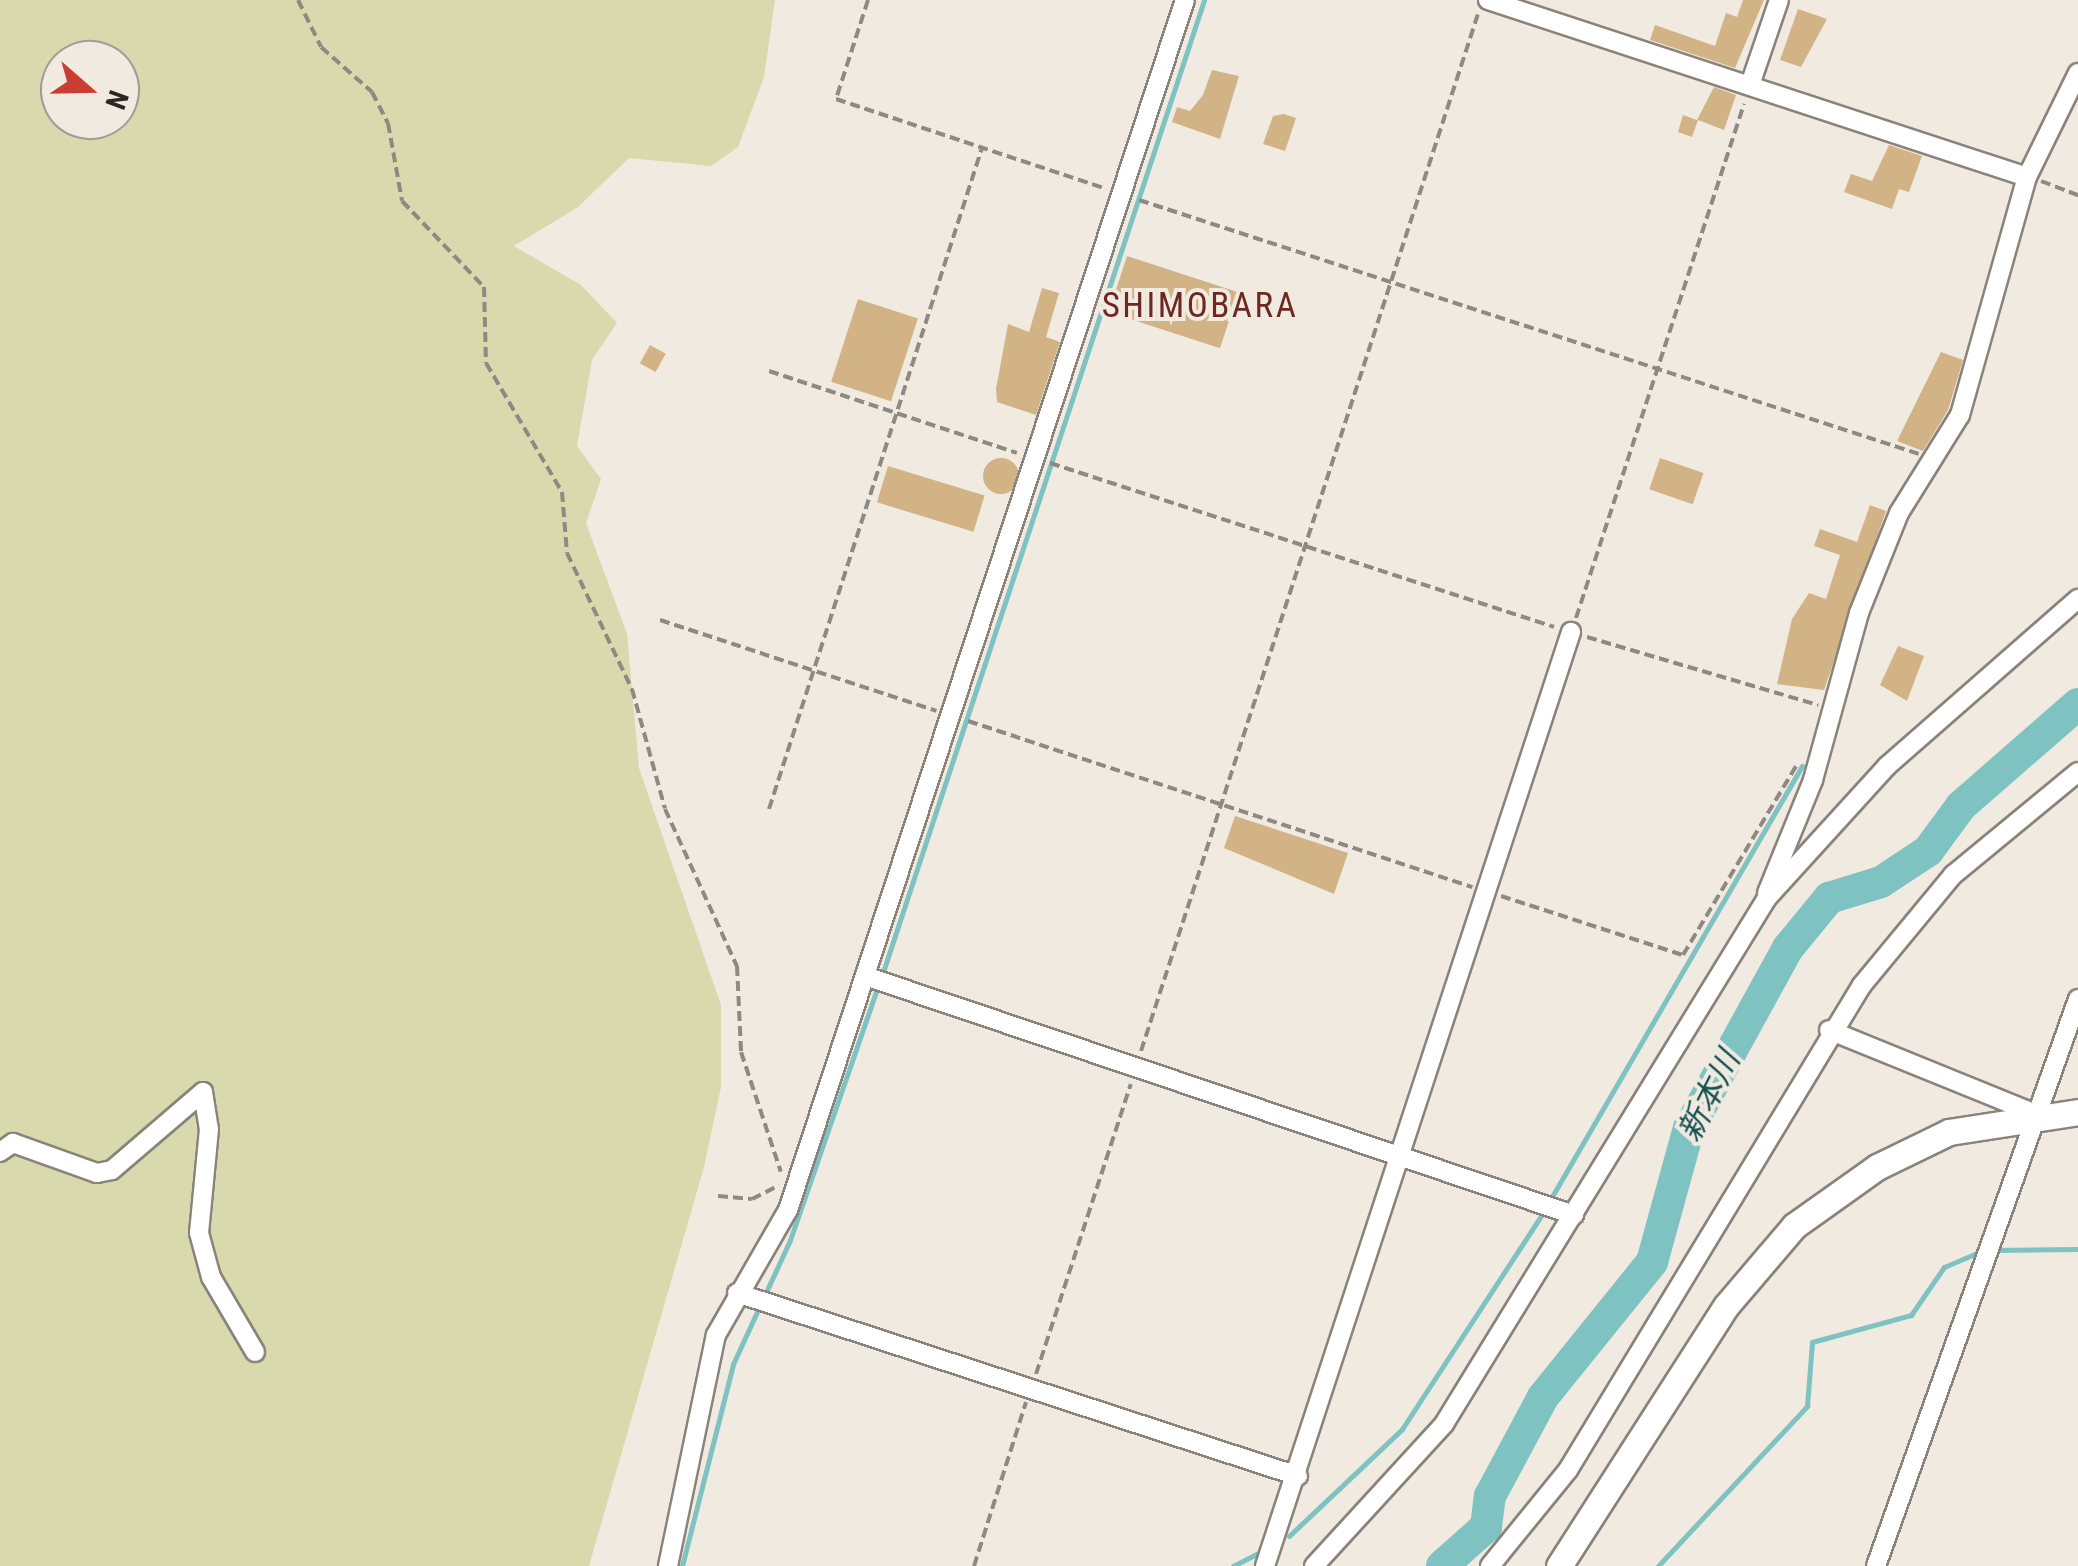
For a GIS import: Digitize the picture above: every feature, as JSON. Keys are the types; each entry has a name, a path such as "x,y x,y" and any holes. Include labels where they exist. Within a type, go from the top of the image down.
{"street":[{"path":"668,1566 716,1335 736,1293 788,1210 868,977 1185,0"},
{"path":"1485,0 2027,177"},
{"path":"1750,85 1779,0"},
{"path":"1767,898 1816,755 1827,708 1900,513 1938,460 1960,415 2027,177 2078,74"},
{"path":"1314,1566 1444,1424 1767,898 1887,766 2078,600"},
{"path":"1264,1566 1298,1476 1404,1154 1571,632"},
{"path":"1490,1566 1568,1470 1830,1030 1953,875 2078,772"},
{"path":"868,977 1404,1154 1574,1215"},
{"path":"1876,1566 2078,999"},
{"path":"1830,1030 2036,1114"},
{"path":"0,1152 13,1143 97,1174 112,1170 203,1092 199,1234 254,1352"},
{"path":"1558,1566 1726,1306 1794,1226 1877,1167 1949,1132 2036,1114 2078,1112"},
{"path":"736,1293 1298,1476"}],"path":[{"path":"298,0 328,55 372,92 402,201 484,287 486,363 562,492 567,553 632,689 665,809 737,966 742,1052 785,1182 752,1198 718,1196"},
{"path":"868,0 836,99 1938,460"},
{"path":"974,1566 1219,805 1485,0"},
{"path":"1571,632 1750,85"},
{"path":"770,809 982,148"},
{"path":"2027,177 2078,195"},
{"path":"769,370 895,415 1571,632 1827,708"},
{"path":"660,620 1683,954 1797,764 1816,755"}],"green space":[{"path":"0,0 775,0 764,77 738,147 711,166 629,158 578,207 514,246 581,285 617,323 592,360 577,446 601,479 586,523 627,634 639,768 721,1005 721,1087 704,1167 589,1566 0,1566"}],"building":[{"path":"1743,0 1764,0 1735,68 1650,40 1655,25 1715,46 1726,13 1737,17"},
{"path":"1798,9 1827,19 1801,67 1780,60"},
{"path":"1212,70 1239,76 1220,139 1172,122 1177,107 1190,111 1203,95"},
{"path":"1714,87 1736,95 1724,130 1698,120 1692,137 1678,132 1683,115 1697,120"},
{"path":"1273,116 1296,118 1285,151 1263,144"},
{"path":"1889,145 1922,156 1909,192 1899,189 1892,209 1844,192 1851,174 1872,181"},
{"path":"1127,256 1238,292 1220,348 1109,312"},
{"path":"1042,288 1059,293 1046,337 1060,342 1036,415 997,402 996,389 1008,324 1029,332"},
{"path":"858,299 918,318 891,401 831,382"},
{"path":"650,345 666,354 656,372 640,363"},
{"path":"1941,352 1963,360 1948,410 1923,451 1897,441"},
{"path":"1001,458 1013,464 1019,476 1013,488 1001,494 989,488 983,476 989,464"},
{"path":"1660,458 1703,473 1693,504 1649,489"},
{"path":"888,466 985,496 973,532 877,502"},
{"path":"1870,505 1886,511 1824,690 1777,684 1792,619 1809,593 1826,599 1840,555 1814,546 1820,529 1857,542"},
{"path":"1898,646 1924,656 1907,701 1880,685"},
{"path":"1235,816 1348,853 1334,894 1224,848"}],"waterway":[{"path":"882,975 1204,0"},
{"name":"新本川","path":"1442,1566 1486,1527 1490,1496 1543,1397 1652,1262 1689,1128 1788,948 1829,898 1881,882 1928,851 1961,806 2078,704"},
{"path":"1550,1200 1802,766"},
{"path":"682,1566 733,1364 790,1240 878,986"},
{"path":"1289,1536 1402,1429 1545,1210"},
{"path":"1994,1250 2078,1249"},
{"path":"1658,1566 1807,1406 1812,1342 1911,1315 1944,1267 1980,1252"},
{"path":"1233,1566 1263,1551"}],"district":[{"name":"SHIMOBARA","path":"1200,306"}]}
